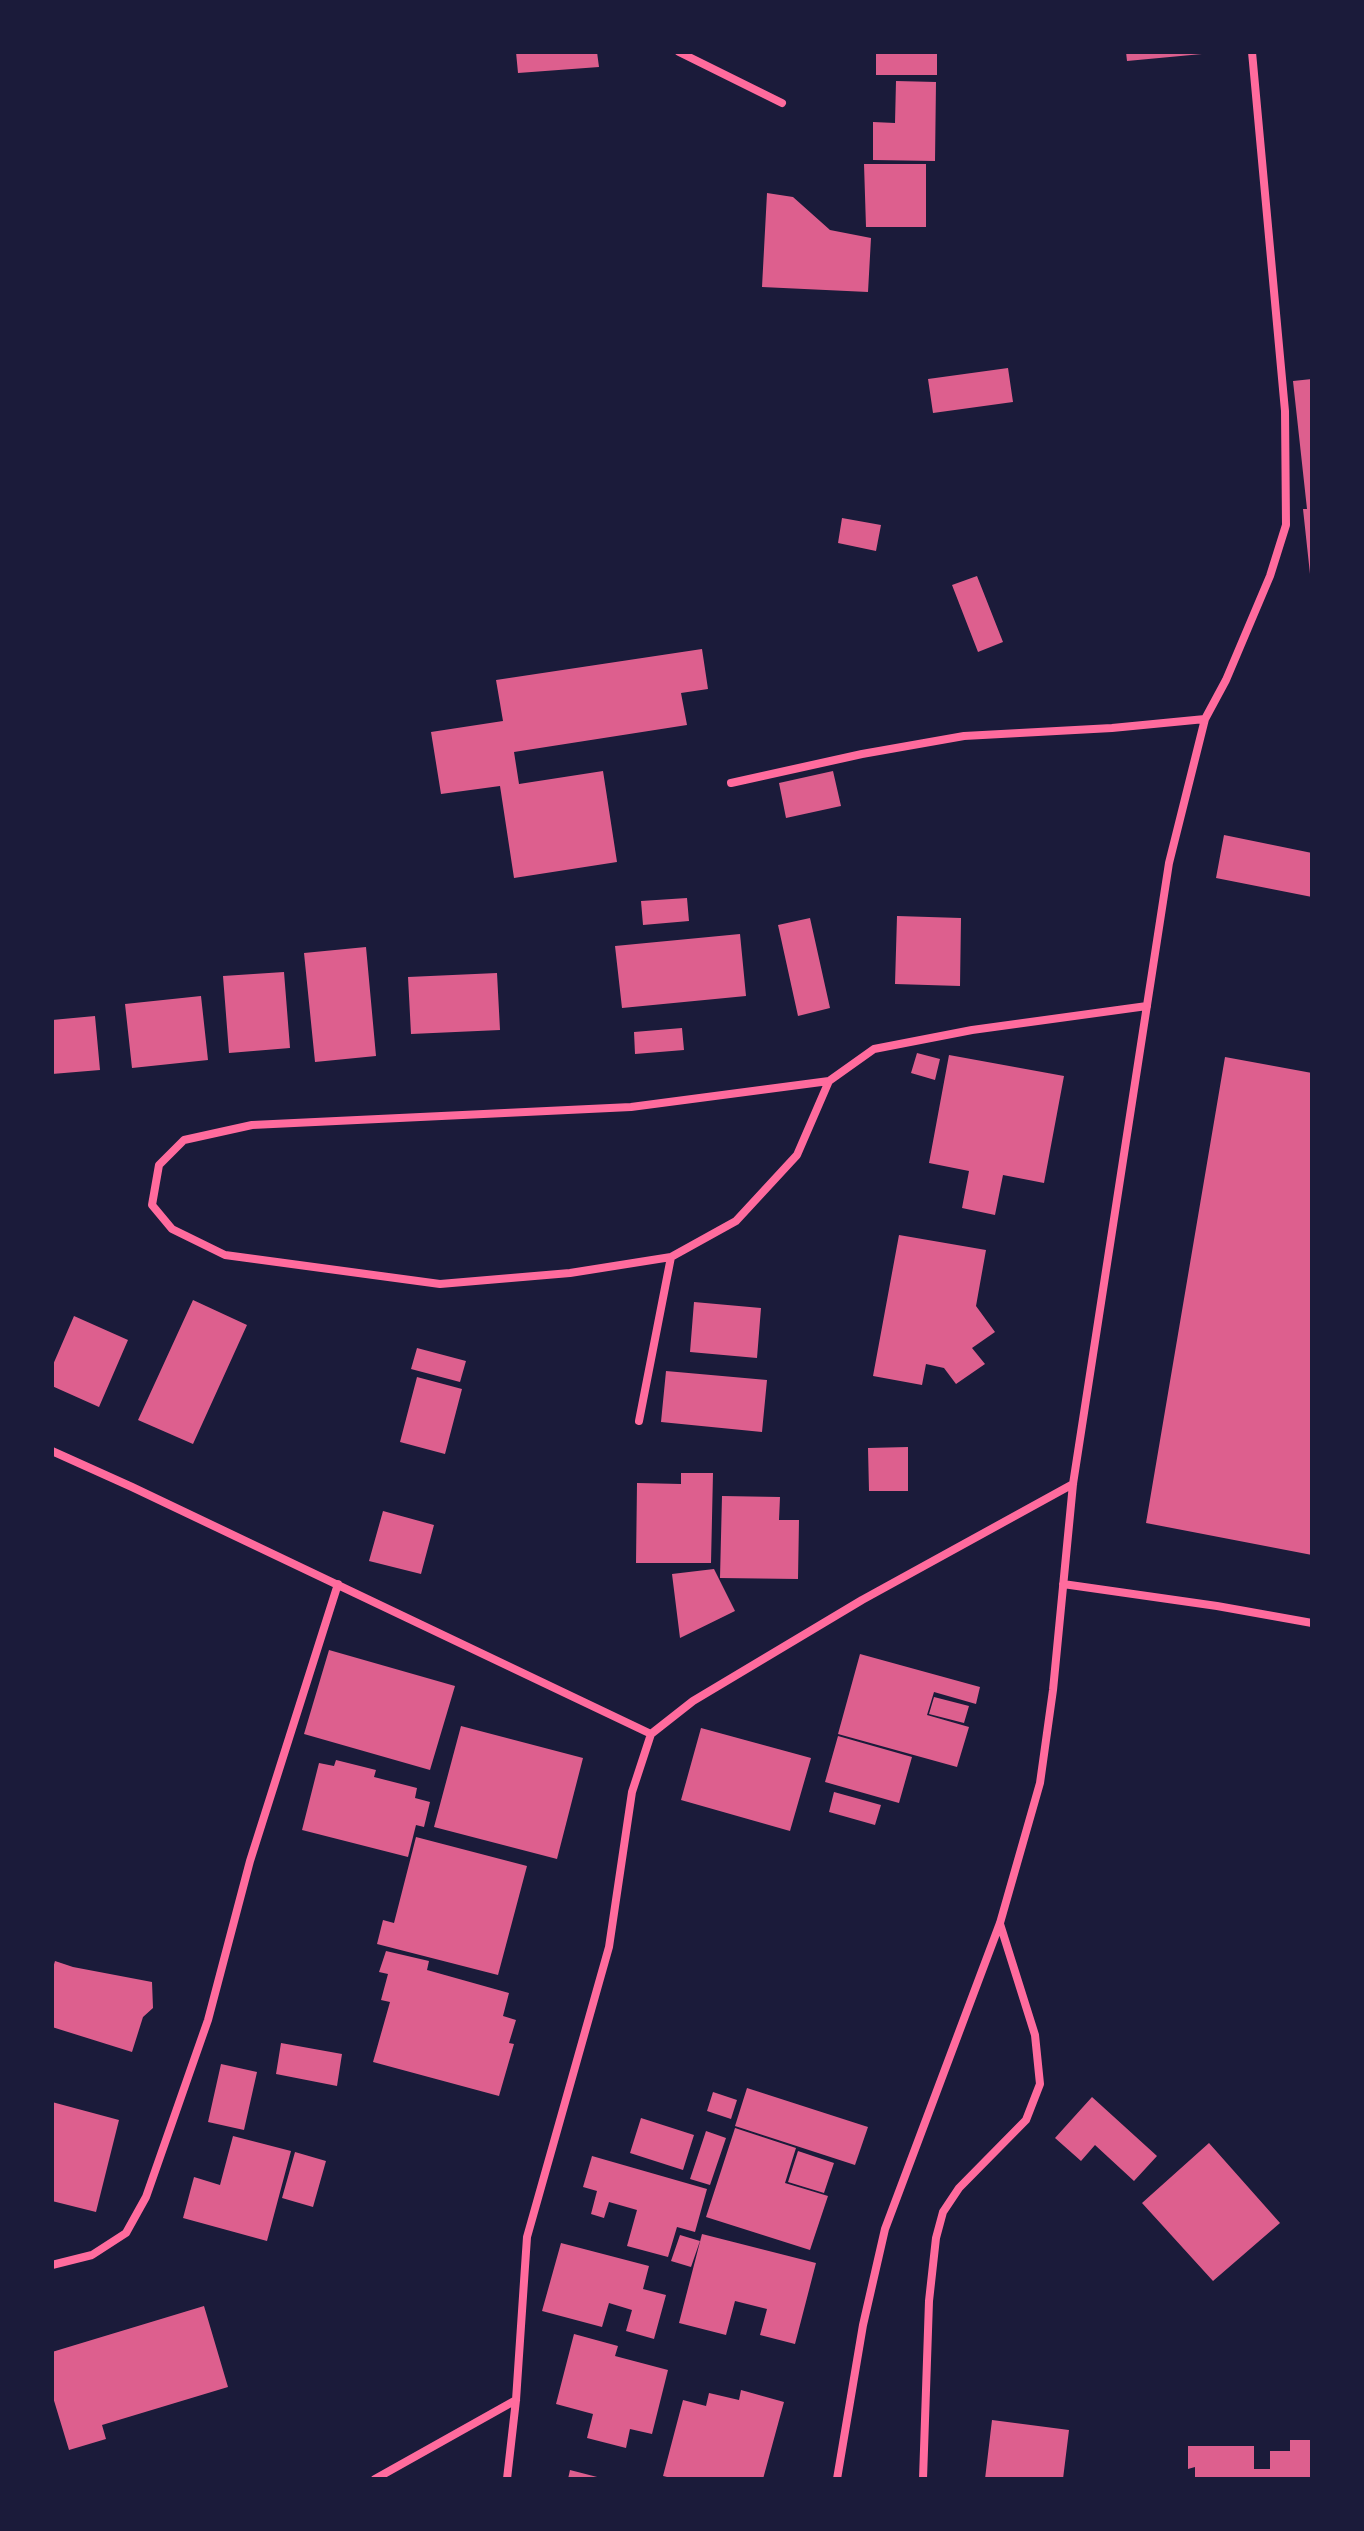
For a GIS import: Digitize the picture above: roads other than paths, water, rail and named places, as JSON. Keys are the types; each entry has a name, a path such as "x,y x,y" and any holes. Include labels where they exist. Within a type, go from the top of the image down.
{"street":[{"path":"679,52 782,103"},
{"path":"837,2479 863,2325 885,2229 1000,1923 1040,1783 1053,1690 1073,1484 1169,863 1205,719 1226,680 1270,576 1286,525 1285,411 1252,52"},
{"path":"731,783 862,754 964,736 1112,728 1205,719"},
{"path":"829,1081 797,1155 736,1221 671,1257 570,1273 440,1284 225,1255 172,1229 152,1205 159,1165 184,1140 252,1125 631,1107 829,1081 874,1049 972,1030 1147,1006"},
{"path":"639,1421 671,1257"},
{"path":"52,1451 651,1734"},
{"path":"507,2479 516,2400 527,2237 609,1947 632,1792 651,1734 693,1701 849,1608 1073,1484"},
{"path":"52,2265 92,2255 126,2233 146,2197 208,2020 250,1861 338,1584"},
{"path":"1063,1584 1312,1623"},
{"path":"923,2479 929,2301 936,2238 943,2212 959,2188 1026,2120 1040,2084 1035,2035 1000,1923"},
{"path":"375,2479 516,2400"}]}
